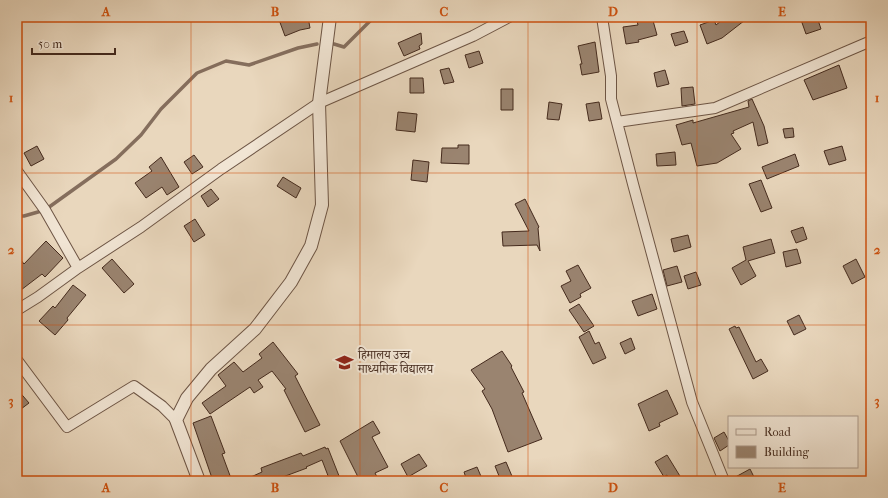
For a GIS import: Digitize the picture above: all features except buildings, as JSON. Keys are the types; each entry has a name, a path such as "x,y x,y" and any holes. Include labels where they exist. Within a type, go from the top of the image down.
{"street":[{"path":"176,420 187,398 211,369 255,329 290,282 311,246 322,205 319,103 330,17"},
{"path":"17,310 38,298 78,268 319,103 473,36 509,17"},
{"path":"602,17 611,76 612,99 617,122 692,402 724,481"},
{"path":"617,122 715,108 871,42"},
{"path":"17,171 45,210 78,268"},
{"path":"17,360 67,427 134,386 162,406 176,420 199,481"}],"waterway":[{"path":"334,44 344,47 374,17"},
{"path":"17,216 24,216 45,210 116,159 141,135 161,109 197,73 226,61 249,65 298,48 317,44"}],"place":[{"name":"हिमालय उच्च माध्यमिक विद्यालय","path":"345,362"}]}
